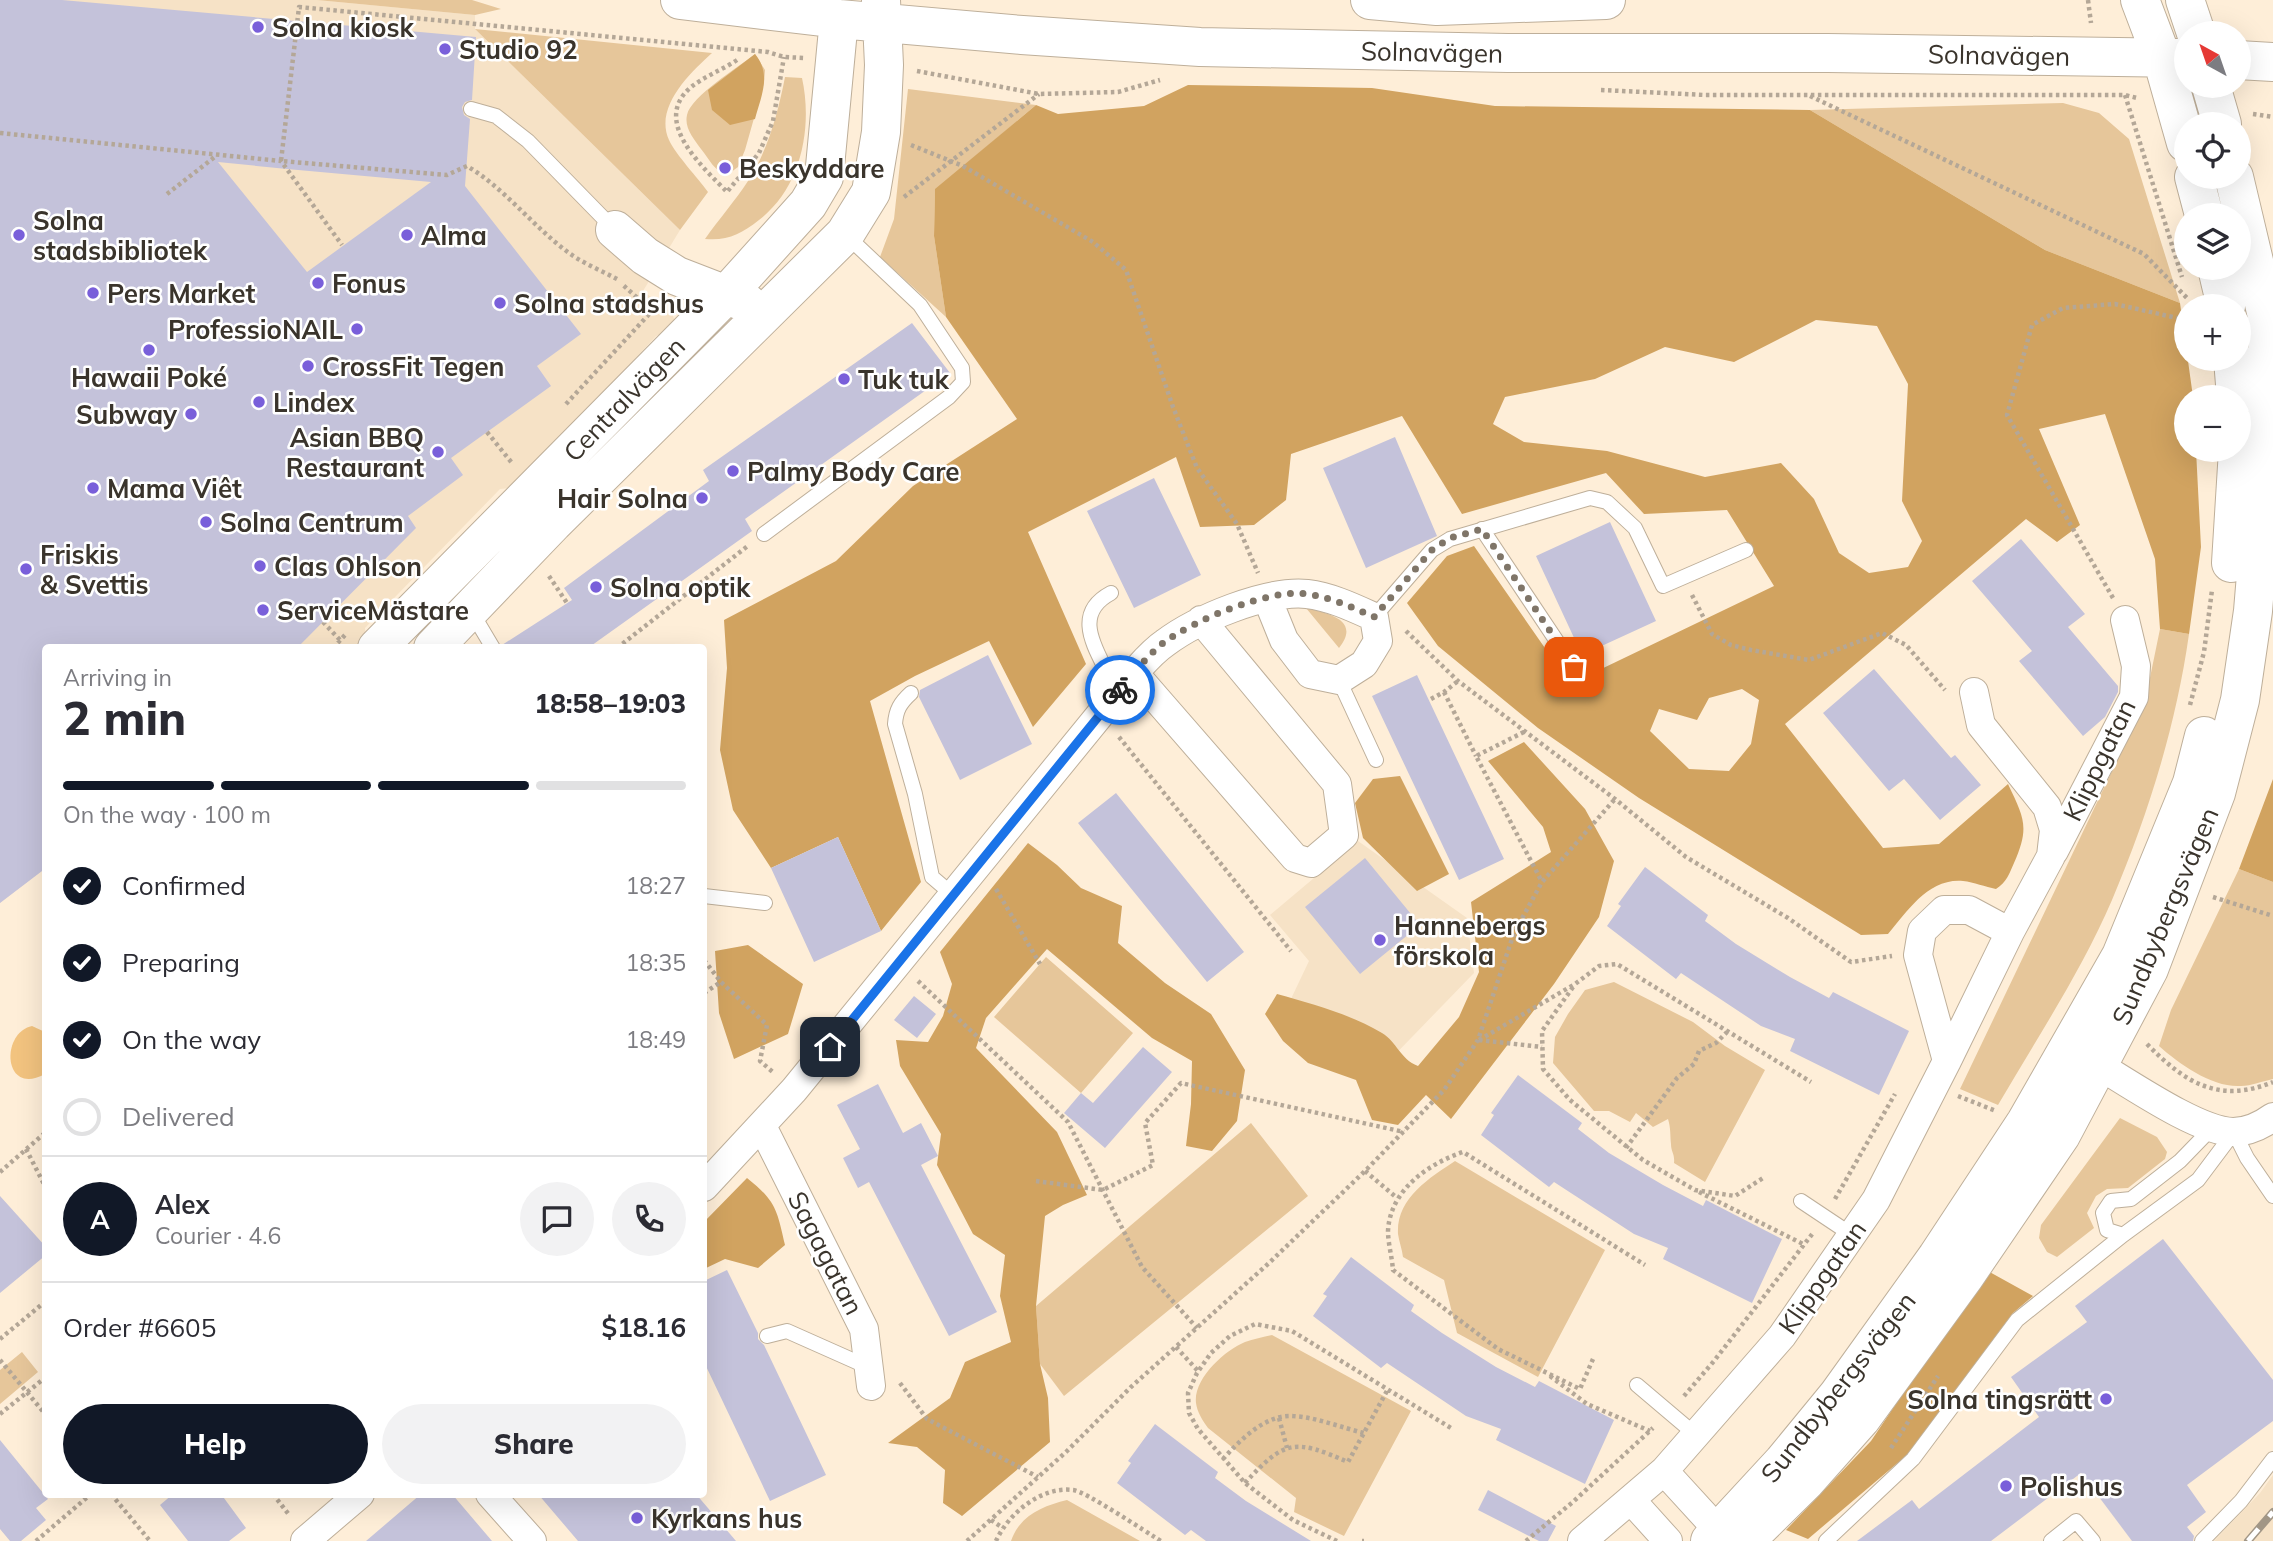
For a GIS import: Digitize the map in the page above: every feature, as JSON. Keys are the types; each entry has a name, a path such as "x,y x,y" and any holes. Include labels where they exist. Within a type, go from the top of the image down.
{"main road":[{"name":"Solnavägen","path":"680,0 881,11 1022,35 1200,47 1508,53 1828,52 2174,58"},
{"name":"Solnavägen","path":"1370,0 1437,6 1606,0"},
{"path":"2140,0 2174,58"},
{"path":"2185,0 2192,21"},
{"name":"Centralvägen","path":"381,644 727,295 808,204 824,177 840,10"},
{"name":"Centralvägen","path":"437,644 553,523 845,234 871,192 881,132 884,65 881,11"},
{"path":"2251,61 2273,62"},
{"name":"Sundbybergsvägen","path":"2084,1056 2149,968 2217,793 2240,700 2253,611 2268,431 2267,316 2237,189"},
{"path":"615,230 645,256 677,276 766,310"},
{"name":"Sundbybergsvägen","path":"1725,1539 1805,1481 1860,1419 1965,1276 2061,1135 2084,1056 2121,956 2192,783 2214,698 2228,610 2237,462"}],"street":[{"path":"707,1184 762,1126 1133,673 1162,644 1263,586 1342,602 1374,617 1378,640 1364,664 1339,680 1310,674 1284,640 1263,586"},
{"path":"1133,673 1295,858 1311,863 1344,835 1337,784 1201,620"},
{"name":"Klippgatan","path":"1581,1541 1664,1471 1696,1436 1782,1336 1876,1200 2010,932 2134,697 2136,666 2125,620"},
{"name":"Klippgatan","path":"1974,692 1980,725 2047,807 2054,830 2051,856"},
{"path":"1947,1061 1918,955 1922,931 1944,910 1969,910 2010,932"},
{"path":"2084,1056 2164,1105 2223,1130 2261,1126 2273,1117"},
{"name":"Sagagatan","path":"762,1126 864,1329 878,1376"},
{"path":"1664,1471 1725,1539"},
{"path":"305,1541 355,1498"},
{"path":"493,1498 532,1541"},
{"path":"1631,1500 1668,1541"}],"lane":[{"path":"471,109 496,116 528,141 615,230"},
{"path":"764,534 949,397 963,382 962,368 920,305 845,234"},
{"path":"1374,617 1432,550 1450,538 1590,498 1607,502 1635,528 1663,586 1745,550"},
{"path":"1482,529 1574,667"},
{"path":"1104,666 1091,640 1091,612 1095,604 1111,593"},
{"path":"471,610 491,644"},
{"path":"1339,680 1376,760"},
{"path":"911,693 895,712 895,724 915,794 932,877 953,895"},
{"path":"707,895 765,903"},
{"path":"2223,1130 2247,1158 2273,1196"},
{"path":"2123,1235 2107,1230 2103,1213 2111,1201 2131,1199 2223,1130"},
{"path":"1826,1541 1913,1459 2017,1320 2123,1235 2198,1180 2223,1130"},
{"path":"1801,1201 1852,1234"},
{"path":"767,1336 787,1331 878,1376"},
{"path":"1637,1385 1696,1436"},
{"path":"2202,1541 2241,1501 2273,1459"},
{"path":"2051,1541 2076,1521 2092,1541"}],"path":[{"path":"342,245 281,162 299,6 768,52 783,57 773,121 759,153 727,192 695,158 681,136 675,120 680,102 690,89 737,60"},
{"path":"902,198 1039,94"},
{"path":"1806,95 2144,254 2182,294"},
{"path":"2125,95 2174,246 2186,294"},
{"path":"881,132 963,166 1093,242 1126,270 1197,468 1237,524 1263,586"},
{"path":"0,133 281,162 447,175 467,166 489,179 523,214 567,252 617,279 652,311 559,413"},
{"path":"167,194 217,155"},
{"path":"2125,620 2086,548 2007,415 2032,325 2063,308 2115,304 2174,317"},
{"path":"487,432 512,463 521,453"},
{"path":"227,491 241,481"},
{"path":"622,644 764,534"},
{"path":"543,567 567,603"},
{"path":"1683,578 1712,634 1731,645 1809,660 1882,633 1906,645 1938,683"},
{"path":"2187,718 2204,652 2213,584"},
{"path":"1374,617 1408,632 1458,681 1615,799 1686,857 1788,918 1851,962 1902,954 1918,955"},
{"path":"323,622 340,640 336,644"},
{"path":"1431,699 1458,681"},
{"path":"1444,692 1542,882"},
{"path":"1476,755 1524,732"},
{"path":"1119,737 1291,951"},
{"path":"967,1541 1365,1171 1444,1090 1478,1040 1514,933 1542,882 1615,799"},
{"path":"995,887 1040,964"},
{"path":"2213,897 2273,916"},
{"path":"707,964 767,1025"},
{"path":"1478,1040 1576,984 1599,966 1617,964 1811,1082"},
{"path":"909,973 1068,1122 1142,1267 1197,1328"},
{"path":"707,991 722,982"},
{"path":"1576,984 1542,1031 1543,1069 1561,1090 1626,1148 1695,1190 1805,1245"},
{"path":"1626,1148 1676,1079 1694,1064 1699,1051 1716,1043 1727,1032"},
{"path":"1478,1040 1542,1047"},
{"path":"2146,1044 2167,1065 2196,1082 2219,1091 2256,1089 2273,1082"},
{"path":"1036,1181 1102,1190 1153,1165 1146,1123 1181,1083 1404,1132"},
{"path":"1952,1094 2003,1114"},
{"path":"0,1172 42,1135"},
{"path":"26,1149 42,1180"},
{"path":"1593,1359 1580,1389 1498,1349 1393,1270 1388,1231 1397,1198 1424,1171 1442,1159 1463,1152 1645,1265"},
{"path":"1365,1171 1397,1198"},
{"path":"1695,1190 1735,1196 1763,1178"},
{"path":"0,1339 42,1304"},
{"path":"1337,1541 1293,1520 1245,1483 1198,1429 1189,1413 1188,1393 1198,1371 1211,1353 1230,1336 1255,1324 1292,1331 1451,1428"},
{"path":"1177,1347 1198,1371"},
{"path":"0,1360 42,1410"},
{"path":"1543,1371 1587,1404 1650,1430"},
{"path":"878,1376 901,1386 927,1419 1038,1477"},
{"path":"0,1415 42,1380"},
{"path":"1245,1483 1265,1461 1294,1445 1314,1447 1348,1462 1388,1389"},
{"path":"1223,1459 1242,1439 1270,1420 1292,1415 1364,1433"},
{"path":"1279,1418 1287,1448"},
{"path":"996,1541 1007,1521 1036,1499 1055,1490 1075,1489 1161,1541"},
{"path":"36,1541 86,1498"},
{"path":"114,1498 150,1541"},
{"path":"991,1520 1003,1528"}],"shaded area":[{"name":"Solna Centrum","path":"0,0 317,0 475,15 475,29 680,230 643,291 672,313 675,322 665,333 656,336 572,427 529,486 500,489 365,628 366,644 42,644 42,870 0,903"},
{"path":"317,0 472,0 501,9 475,15"},
{"path":"475,29 712,53 685,81 670,103 666,115 666,128 672,146 708,192 680,230"},
{"path":"755,54 765,70 764,83 745,150 738,167 727,175 716,168 693,137 688,129 687,115 697,99"},
{"path":"755,54 763,70 764,86 755,119 730,125 712,110 708,90"},
{"path":"785,77 802,78 805,97 804,136 794,174 773,207 759,220 727,238 705,239 743,188 761,157 775,118"},
{"path":"1188,85 1372,88 1495,106 1810,110 2045,250 2174,301 2174,371 2189,371 2191,385 2174,385 2174,462 2197,462 2201,547 2189,634 2160,629 2155,559 2105,414 2039,429 2080,525 2057,542 2026,519 1785,724 1883,848 1939,844 2008,784 2021,814 2023,831 2019,851 2007,878 2000,886 1996,889 1963,881 1939,885 1911,906 1888,934 1861,935 1639,798 1538,728 1438,646 1407,603 1447,556 1474,546 1570,684 1774,586 1727,510 1644,514 1606,473 1462,514 1402,416 1291,454 1286,500 1254,525 1200,527 1176,457 1028,532 1086,664 1033,727 989,641 870,701 921,882 881,931 838,837 771,868 733,810 720,750 727,668 724,620 836,561 913,486 1017,419 946,317 934,236 935,189 1036,105 1058,114 1144,106","holes":["1816,320 1877,326 1908,384 1902,501 1922,541 1908,567 1869,573 1839,553 1814,499 1781,463 1705,477 1607,451 1524,442 1493,424 1505,397 1595,379 1665,347 1734,362","1742,689 1759,700 1751,744 1729,771 1689,769 1650,731 1659,709 1697,720 1709,698"]},
{"path":"908,89 1036,105 935,190 934,236 946,317 880,257 894,219"},
{"path":"2063,103 2099,113 2129,139 2177,294 2174,294 2174,301 2045,250 1810,110"},
{"path":"1306,608 1331,615 1344,624 1345,638 1339,648"},
{"path":"2160,629 2189,634 2177,702 2149,803 2100,927 2073,979 1998,1105 1960,1089 2145,702"},
{"path":"1524,742 1585,809 1614,861 1599,917 1554,984 1451,1119 1426,1095 1398,1125 1372,1120 1356,1080 1308,1063 1283,1041 1265,1014 1277,994 1331,1010 1382,1033 1407,1059 1418,1066 1459,1017 1479,972 1471,902 1551,852 1543,827 1488,761"},
{"path":"1400,776 1449,874 1417,891 1363,838 1355,803 1373,779"},
{"path":"2273,779 2273,882 2239,869"},
{"name":"Hannebergs förskola","path":"1358,841 1467,918 1474,973 1381,1069 1280,1022 1309,961 1270,915"},
{"path":"1028,843 1081,888 1122,906 1118,943 1165,983 1211,1014 1245,1070 1237,1121 1212,1151 1186,1146 1192,1061 1152,1038 1047,949 986,1018 976,1048 1057,1132 1087,1195 1045,1216 1036,1306 1040,1364 1048,1398 1050,1442 962,1516 943,1503 945,1470 917,1447 888,1443 950,1398 965,1362 1011,1342 1000,1296 1005,1255 973,1234 937,1165 941,1134 900,1066 896,1040 928,1042 943,1016 952,984 940,952"},
{"path":"2239,869 2273,882 2273,1079 2230,1086 2208,1079 2186,1067 2159,1046 2171,1010"},
{"path":"748,945 803,984 788,1034 734,1059 719,1013 715,951"},
{"path":"1046,957 1133,1033 1081,1093 994,1017"},
{"path":"1614,982 1693,1022 1725,1046 1765,1070 1705,1182 1674,1163 1668,1119 1653,1127 1636,1113 1630,1122 1609,1111 1594,1111 1553,1063 1555,1037 1585,990"},
{"path":"32,1026 42,1031 42,1075 31,1079 21,1077 14,1071 11,1061 11,1050 22,1031"},
{"path":"2120,1118 2157,1137 2167,1152 2165,1159 2128,1188 2107,1189 2096,1196 2087,1213 2094,1228 2057,1257 2047,1252 2039,1238 2041,1225"},
{"path":"1251,1123 1308,1196 1064,1396 1040,1364 1036,1306"},
{"path":"1455,1161 1605,1250 1538,1377 1457,1333 1444,1280 1403,1257 1398,1234 1402,1210 1425,1182"},
{"path":"747,1178 764,1193 774,1207 785,1245 758,1268 725,1259 707,1268 707,1219"},
{"path":"1986,1270 2033,1296 2013,1313 1907,1455 1808,1539 1786,1530 1871,1441"},
{"path":"1272,1335 1411,1411 1344,1536 1294,1512 1296,1498 1208,1428 1198,1410 1196,1394 1212,1366 1237,1346"},
{"path":"22,1352 38,1372 0,1404 0,1370"},
{"path":"2273,1475 2273,1541 2214,1541 2260,1493"},
{"path":"1067,1500 1140,1541 1011,1541 1026,1518 1049,1505"}],"building":[{"name":"Solna Centrum","path":"0,0 62,0 476,37 472,100 465,102 462,107 464,115 470,119 465,186 581,334 537,366 551,386 451,458 463,475 408,516 416,528 301,644 42,644 42,871 0,903","holes":["218,162 431,182 307,272"]},
{"path":"912,323 950,373 745,519 752,531 594,644 504,644 572,600 564,588 709,481 703,470"},
{"path":"1395,437 1437,536 1366,568 1323,468"},
{"path":"1154,478 1201,575 1134,608 1087,511"},
{"path":"1610,522 1656,621 1582,655 1536,556"},
{"path":"2021,539 2085,614 2068,627 2118,686 2118,692 2105,717 2083,736 2019,661 2032,651 1972,581"},
{"path":"988,655 1032,744 960,780 919,697 920,690"},
{"path":"1874,669 1951,758 1955,755 1981,785 1940,820 1904,779 1889,791 1823,713"},
{"path":"1417,675 1504,859 1459,880 1372,696"},
{"path":"1116,793 1244,952 1207,982 1078,823"},
{"path":"838,837 881,931 814,962 771,868"},
{"path":"1365,858 1420,925 1360,974 1305,907"},
{"path":"1645,867 1708,915 1705,921 1736,944 1829,998 1833,992 1909,1031 1879,1095 1790,1051 1795,1039 1761,1026 1681,973 1676,979 1607,926 1621,906 1618,904"},
{"path":"914,996 936,1014 917,1038 894,1020"},
{"path":"1143,1047 1172,1072 1105,1148 1064,1113 1081,1093 1093,1103"},
{"path":"1518,1075 1582,1123 1578,1129 1609,1153 1703,1206 1706,1200 1782,1239 1752,1303 1663,1259 1668,1248 1634,1234 1554,1182 1549,1187 1481,1135 1494,1115 1491,1113"},
{"path":"878,1084 903,1133 921,1123 938,1156 921,1165 997,1312 949,1336 869,1182 858,1188 843,1158 860,1149 837,1105"},
{"path":"0,1196 42,1243 42,1258 0,1293"},
{"path":"2163,1239 2273,1380 2273,1421 2187,1485 2206,1512 2187,1527 2194,1536 2193,1541 2132,1541 2081,1473 1991,1541 1857,1541 1912,1500 1919,1509 2039,1417 2011,1377 2087,1322 2075,1306"},
{"path":"1351,1257 1414,1305 1411,1311 1496,1367 1535,1387 1539,1381 1614,1420 1585,1484 1496,1440 1501,1429 1466,1416 1387,1363 1381,1368 1313,1316 1327,1296 1323,1294"},
{"path":"727,1270 826,1475 770,1501 707,1368 707,1280"},
{"path":"1155,1424 1218,1472 1215,1478 1246,1501 1311,1541 1206,1541 1191,1530 1185,1535 1117,1483 1131,1463 1128,1461"},
{"path":"0,1440 42,1492 42,1498 48,1499 36,1508 46,1520 21,1541 10,1541 0,1529"},
{"path":"1488,1490 1556,1526 1548,1541 1539,1541 1478,1510"},
{"path":"168,1498 224,1498 246,1528 229,1541 188,1541 160,1505"},
{"path":"416,1498 455,1498 492,1541 366,1541"},
{"name":"Kyrkans hus","path":"541,1498 699,1498 736,1541 578,1541"}],"railway":[{"path":"2248,1541 2273,1512"}],"way so far":[{"path":"1120,690 1162,644 1195,622 1268,598 1305,594 1342,602 1374,617 1432,550 1450,538 1482,529 1574,667"}],"place":[{"name":"Solna kiosk","path":"258,27"},
{"name":"Studio 92","path":"445,49"},
{"name":"Beskyddare","path":"725,168"},
{"name":"Solna stadsbibliotek","path":"19,235"},
{"name":"Alma","path":"407,235"},
{"name":"Fonus","path":"318,283"},
{"name":"Pers Market","path":"93,293"},
{"name":"Solna stadshus","path":"500,303"},
{"name":"ProfessioNAIL","path":"357,329"},
{"name":"Hawaii Poké","path":"149,350"},
{"name":"CrossFit Tegen","path":"308,366"},
{"name":"Tuk tuk","path":"844,379"},
{"name":"Lindex","path":"259,402"},
{"name":"Subway","path":"191,414"},
{"name":"Asian BBQ Restaurant","path":"438,452"},
{"name":"Palmy Body Care","path":"733,471"},
{"name":"Mama Viêt","path":"93,488"},
{"name":"Hair Solna","path":"702,498"},
{"name":"Solna Centrum","path":"206,522"},
{"name":"Clas Ohlson","path":"260,566"},
{"name":"Friskis & Svettis","path":"26,569"},
{"name":"Solna optik","path":"596,587"},
{"name":"ServiceMästare","path":"263,610"},
{"name":"Hannebergs förskola","path":"1380,940"},
{"name":"Solna tingsrätt","path":"2106,1399"},
{"name":"Polishus","path":"2006,1486"},
{"name":"Kyrkans hus","path":"637,1518"}],"route":[{"path":"830,1047 1120,690"}]}
